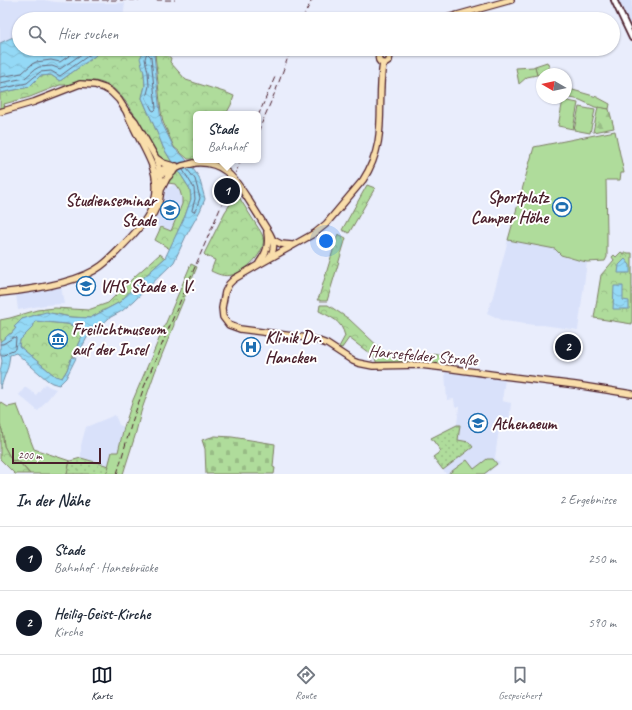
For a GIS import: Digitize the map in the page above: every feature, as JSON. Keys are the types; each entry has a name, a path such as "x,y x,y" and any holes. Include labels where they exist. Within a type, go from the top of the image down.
{"main road":[{"path":"468,12 511,0"},
{"path":"379,56 379,60 384,64"},
{"path":"384,64 390,60 390,56"},
{"path":"258,265 265,254 290,247 315,233 326,224 364,180 378,147 384,64"},
{"path":"0,112 34,102 82,84 95,85 108,90 117,98 135,120 140,134 161,171 156,186 156,195 152,210 147,219"},
{"path":"0,294 63,282 84,275 101,266 151,216 157,208 160,200 161,171 156,158 140,134"},
{"path":"161,171 195,163 204,163 218,166 231,175 238,183 273,240 273,251 268,259 258,265"},
{"path":"161,171 175,168"},
{"path":"266,229 273,251"},
{"path":"273,240 290,247"},
{"name":"Harsefelder Straße","path":"258,265 234,279 229,284 225,292 222,308 223,317 229,325 240,329 308,338 319,341 353,362 366,365 420,365 576,385 632,394"}],"street":[{"path":"614,0 620,12"},
{"path":"620,13 632,38"}],"shaded area":[{"path":"0,0 125,3 124,12 12,12 12,38 0,43"},
{"path":"618,0 632,0 632,28 631,28"},
{"name":"Studienseminar Stade","path":"175,184 180,191 182,204 171,231 153,224 162,205 166,189"},
{"path":"508,240 556,249 561,255 587,262 578,330 504,321 487,313"},
{"path":"61,286 64,304 45,305 18,310 16,294"},
{"name":"Athenaeum","path":"445,372 505,379 502,401 511,403 509,421 500,420 495,458 500,463 486,474 446,474 433,457 441,451 431,438 457,424 459,407 455,407 454,399 447,400"},
{"path":"45,384 56,389 38,411 19,395 25,387 36,395"},
{"path":"115,415 119,425 124,427 118,452 112,452 109,466 81,458 81,445 86,427"}],"green space":[{"path":"95,56 145,56 145,86 142,98 163,147 190,189 191,199 170,249 155,240 161,227 171,231 182,204 180,191 175,184 168,183 172,178 164,161 159,158 124,99 111,87 95,81 84,81 68,85 60,85 30,97 4,104 5,107 0,108 0,93 29,87 40,76 51,75 60,81"},
{"path":"155,56 168,56 171,58 170,62 186,80 234,96 228,111 193,111 193,159 188,159 174,147 163,122"},
{"path":"547,62 550,68 536,68 536,70 535,66"},
{"path":"535,66 536,75 527,77 519,84 516,68"},
{"path":"572,90 597,97 610,104 609,109 595,107 580,100 572,98"},
{"path":"572,102 578,103 573,129 558,126 562,104 572,104"},
{"path":"579,107 595,110 590,133 574,130"},
{"path":"598,107 609,109 614,128 593,132"},
{"name":"Sportplatz Camper Höhe","path":"615,131 624,173 621,173 620,180 606,180 607,257 605,261 587,262 561,255 555,249 508,240 534,147"},
{"path":"367,185 375,188 349,233 342,230"},
{"path":"237,194 261,233 263,243 262,249 249,266 229,276 211,271 215,260 204,254 225,212"},
{"path":"338,234 346,238 327,301 320,301 317,300"},
{"path":"621,252 624,254 632,253 632,324 594,318 601,275 614,260 612,257 614,255 616,257"},
{"path":"160,254 165,258 120,302 90,318 70,317 57,314 37,314 22,319 14,327 16,328 11,334 0,342 0,320 37,310 55,308 88,310 108,303"},
{"path":"191,264 197,267 155,372 141,412 123,474 106,474 112,452 118,452 133,400"},
{"path":"320,305 328,305 349,319 383,351 396,355 439,354 442,363 377,363 373,356 349,338 342,348 339,347 345,336 341,326 335,320 319,311"},
{"path":"35,321 67,324 84,329 73,357 62,378 55,376 19,346 20,340 33,327"},
{"path":"0,402 8,407 17,405 34,449 70,461 67,474 30,474 18,460 12,461 4,446 0,425"},
{"path":"0,425 4,446 12,461 17,460 30,474 15,474 0,459"},
{"path":"457,425 460,425 458,440 469,442 473,447 443,470 433,457 441,451 431,438"},
{"path":"215,436 232,437 275,444 273,467 275,468 274,474 206,474 205,449 202,440"},
{"path":"81,458 109,466 106,474 67,474 70,461"},
{"path":"487,459 493,459 497,464 484,474 448,474 467,460 474,469"}],"water":[{"path":"11,38 12,56 95,56 60,81 51,75 40,76 29,87 0,93 0,43"},
{"path":"141,56 154,56 162,123 174,148 184,157 199,177 205,199 200,211 174,262 134,301 89,334 77,356 74,356 84,329 67,324 35,321 33,327 20,340 19,346 55,376 62,378 71,359 73,357 76,358 66,378 59,385 47,380 16,353 10,355 8,367 0,389 0,372 2,361 0,342 11,334 16,328 14,327 22,319 46,312 70,317 90,318 120,302 165,258 185,216 191,199 190,189 163,147 142,98 145,86 144,73 140,58"},
{"path":"625,259 630,265 630,273 618,273 619,265"},
{"path":"614,286 623,286 623,300 629,301 629,309 613,309"}],"railway":[{"path":"66,0 175,0"},
{"path":"306,12 312,0"},
{"path":"261,125 288,56"},
{"path":"260,111 275,77"},
{"path":"117,474 144,387 240,163"}],"place":[{"name":"Stade","path":"227,191"},
{"name":"Sportplatz Camper Höhe","path":"562,207"},
{"name":"Studienseminar Stade","path":"170,210"},
{"name":"VHS Stade e. V.","path":"86,286"},
{"name":"Freilichtmuseum auf der Insel","path":"58,339"},
{"name":"Klinik Dr. Hancken","path":"251,347"},
{"name":"Heilig-Geist-Kirche","path":"568,347"},
{"name":"Athenaeum","path":"478,423"}]}
